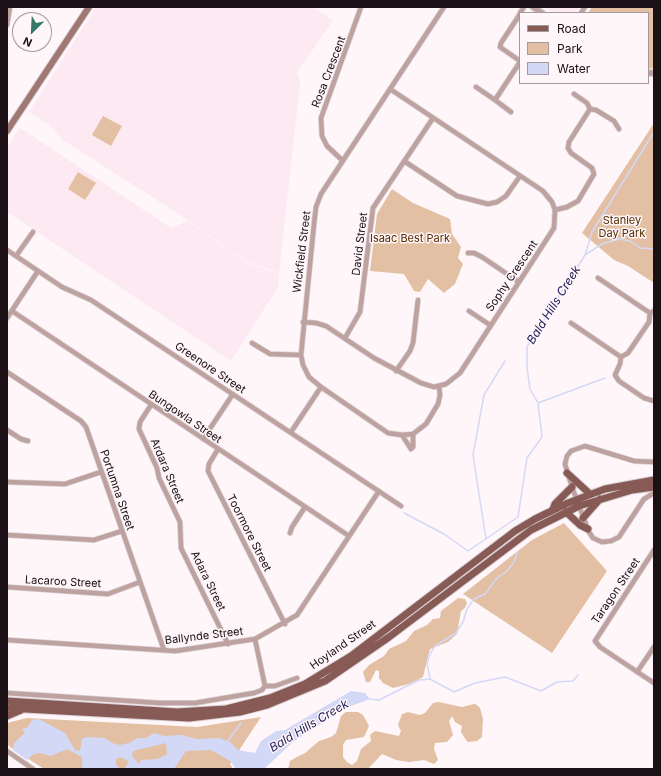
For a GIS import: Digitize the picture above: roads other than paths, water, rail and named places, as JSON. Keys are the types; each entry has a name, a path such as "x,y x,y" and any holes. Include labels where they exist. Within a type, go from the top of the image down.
{"main road":[{"path":"7,131 89,7"},
{"path":"567,473 590,494"},
{"name":"Hoyland Street","path":"7,708 189,718 240,712 274,703 325,681 389,637 531,530 566,512 590,494 620,485 654,480"},
{"name":"Hoyland Street","path":"7,701 158,712 193,712 239,706 276,696 305,684 350,656 515,531 553,509 654,486"},
{"path":"553,509 555,504 572,487"},
{"path":"583,518 600,499"},
{"path":"566,512 580,525 588,529"},
{"path":"7,716 22,710"}],"street":[{"path":"7,25 10,7"},
{"name":"Rosa Crescent","path":"342,160 326,146 322,136 321,118 361,7"},
{"path":"438,7 444,9"},
{"name":"Wickfield Street","path":"439,386 440,395 438,404 426,424 413,434 402,436 388,433 321,387 309,377 303,365 301,354 303,322 316,207 327,184 342,160 444,9"},
{"path":"519,15 500,47 519,61"},
{"path":"495,100 519,64"},
{"path":"476,87 512,112"},
{"path":"390,89 543,191 552,202 555,210 567,207 578,201 593,178 592,168 571,153 568,148 569,142 590,109"},
{"path":"574,94 587,103 590,109"},
{"path":"590,109 596,110 614,121 619,129"},
{"name":"David Street","path":"345,338 360,312 372,211 404,160 433,118"},
{"path":"404,160 457,196 488,204 497,202 506,196 520,176"},
{"name":"Sophy Crescent","path":"439,386 449,382 460,373 551,235 554,228 555,210"},
{"path":"16,256 33,232"},
{"name":"Greenore Street","path":"7,250 67,290 91,300 401,506"},
{"path":"468,253 474,253 482,257 519,282"},
{"path":"7,318 38,271"},
{"path":"598,278 652,312 649,322 628,353 621,357"},
{"path":"396,370 410,351 413,343 418,300"},
{"name":"Bungowla Street","path":"12,311 349,536"},
{"path":"469,311 490,326"},
{"path":"303,322 316,323 326,326 396,370 426,385 439,386"},
{"path":"571,324 621,357"},
{"path":"252,343 270,354 301,354"},
{"path":"621,357 620,364 615,374 616,378 644,398 654,400"},
{"name":"Portumna Street","path":"7,372 81,421 86,427 164,650"},
{"path":"291,432 321,387"},
{"path":"203,439 233,394"},
{"name":"Ardara Street","path":"151,405 140,422 139,429 157,468 159,478 180,522 181,548"},
{"path":"7,430 21,439 28,441"},
{"name":"Wickfield Street","path":"402,436 411,449 413,447 413,434"},
{"path":"654,462 634,461 590,447 580,446 571,451 567,456 565,464 583,518 591,535 597,540 606,542 615,539 621,534 644,499 654,493"},
{"name":"Toormore Street","path":"218,449 209,464 208,471 285,624"},
{"path":"7,482 65,484 101,472"},
{"name":"Ballynde Street","path":"7,640 175,651 255,639 285,624 297,616 379,491"},
{"path":"290,533 292,527 305,507"},
{"path":"7,535 94,540 122,531"},
{"name":"Adara Street","path":"181,548 228,644"},
{"name":"Taragon Street","path":"654,550 595,641 600,647 654,683"},
{"name":"Lacaroo Street","path":"7,587 108,594 140,582"},
{"path":"255,639 266,686"},
{"path":"637,672 654,647"},
{"path":"7,693 160,703 195,703 254,693 262,690 266,686 275,686 297,678"},
{"path":"7,751 33,769"}],"water":[{"path":"351,691 365,693 370,699 343,709 293,742 265,768 236,769 230,761 211,750 186,751 174,769 124,769 129,762 121,757 116,759 116,764 117,767 123,769 85,769 82,767 82,757 67,749 51,756 39,753 32,755 27,760 13,750 14,743 25,733 22,729 28,727 32,720 39,719 65,733 75,750 80,751 82,739 87,737 105,738 112,743 120,745 129,743 138,738 146,738 154,733 164,736 182,735 197,739 220,738 231,743 238,750 255,753 261,741 276,731 285,730","holes":["166,743 167,754 158,759 141,760 139,764 132,756 133,751"]}],"waterway":[{"path":"585,255 592,232 654,132"},
{"name":"Bald Hills Creek","path":"404,513 444,534 468,551 518,517 527,458 542,437 538,403 530,389 527,368 527,347 585,255 602,244 619,239 630,241 640,248 653,249"},
{"path":"486,539 473,455 484,395 505,361"},
{"path":"538,403 605,378"},
{"name":"Bald Hills Creek","path":"369,699 379,700 419,680 430,679 427,663 435,646 456,633 463,622 467,609 474,599 485,594 497,578 507,571 514,562 518,551"},
{"path":"430,679 454,692 475,683 505,677 541,691 557,682 573,681 578,675"},
{"path":"227,742 241,723"}],"park label":[{"name":"Stanley Day Park","path":"622,227"},
{"name":"Isaac Best Park","path":"410,239"}]}
